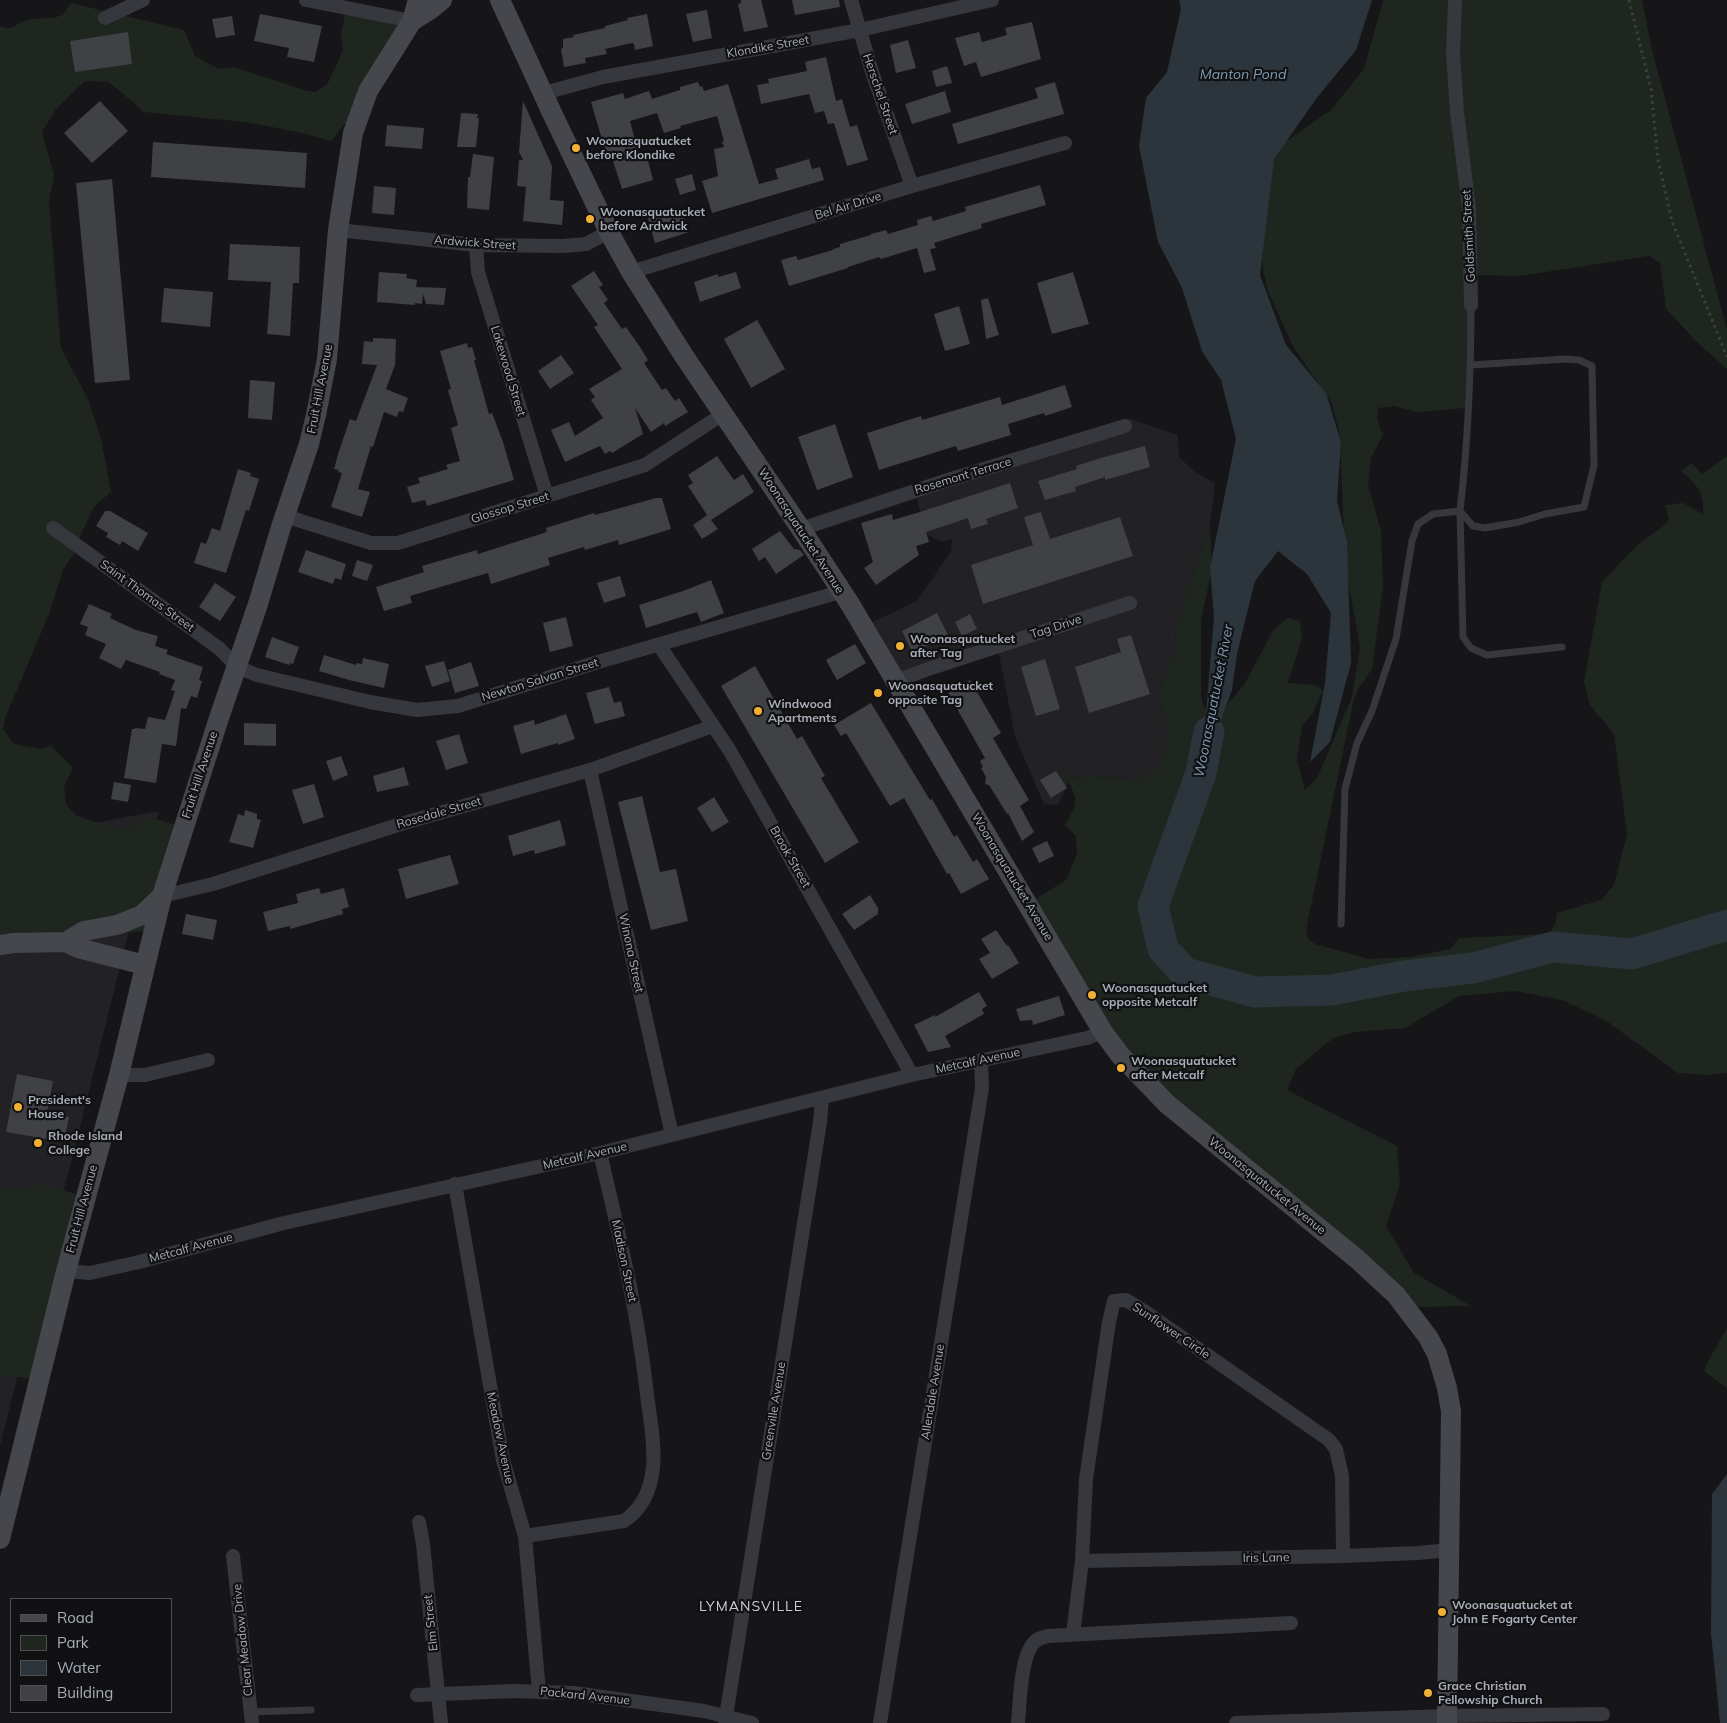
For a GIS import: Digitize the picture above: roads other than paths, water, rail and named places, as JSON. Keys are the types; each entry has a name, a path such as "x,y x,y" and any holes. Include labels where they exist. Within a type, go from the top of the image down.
{"street":[{"path":"105,18 143,0"},
{"path":"306,0 412,21"},
{"name":"Fruit Hill Avenue","path":"0,1539 66,1271 119,1075 162,896 309,444 328,359 338,230 349,154 359,112 368,91 412,21 418,0"},
{"name":"Fruit Hill Avenue","path":"412,21 431,10 442,0"},
{"name":"Woonasquatucket Avenue","path":"500,0 609,232 631,272 684,356 801,528 896,681 1103,1032 1120,1055 1167,1104 1356,1259 1396,1295 1428,1337 1442,1369 1451,1411 1447,1720"},
{"name":"Herschel Street","path":"851,0 872,72 912,186"},
{"name":"Klondike Street","path":"544,93 603,77 860,30 992,0"},
{"name":"Goldsmith Street","path":"1455,0 1453,54 1457,112 1469,208 1471,305"},
{"name":"Bel Air Drive","path":"631,272 912,186 1065,143"},
{"name":"Ardwick Street","path":"338,230 476,245 563,246 586,244 609,232"},
{"name":"Lakewood Street","path":"476,245 478,272 547,496"},
{"name":"Glossop Street","path":"285,516 371,543 398,543 645,465 723,414"},
{"name":"Rosemont Terrace","path":"801,528 948,480 1125,426"},
{"name":"Saint Thomas Street","path":"53,528 220,650 237,667"},
{"name":"Newton Salvan Street","path":"237,667 257,675 370,702 417,710 458,706 840,592"},
{"name":"Tag Drive","path":"896,681 1130,603"},
{"name":"Brook Street","path":"659,645 735,760 912,1075"},
{"name":"Rosedale Street","path":"162,896 213,884 401,824 590,770 714,726"},
{"name":"Winona Street","path":"590,770 672,1135"},
{"path":"66,942 84,931 117,925 142,915 162,896"},
{"path":"0,945 66,942 78,948 144,965"},
{"name":"Metcalf Avenue","path":"66,1271 90,1273 139,1262 284,1223 600,1153 912,1075 1087,1038 1103,1032"},
{"path":"119,1075 145,1075 208,1060"},
{"name":"Allendale Avenue","path":"880,1723 982,1088 982,1060"},
{"name":"Greenville Avenue","path":"726,1720 820,1122 822,1099"},
{"name":"Madison Street","path":"525,1536 624,1521 640,1507 649,1487 653,1466 644,1370 628,1276 600,1153"},
{"name":"Meadow Avenue","path":"455,1184 503,1460 525,1536 539,1691"},
{"name":"Sunflower Circle","path":"1074,1634 1082,1561 1086,1479 1109,1322 1114,1301 1126,1300 1329,1440 1336,1449 1342,1476 1343,1556"},
{"name":"Elm Street","path":"419,1522 423,1544 441,1723"},
{"name":"Iris Lane","path":"1082,1561 1343,1556 1450,1550"},
{"name":"Clear Meadow Drive","path":"233,1556 251,1718"},
{"path":"1018,1723 1024,1668 1029,1648 1036,1640 1048,1636 1074,1634 1290,1623"},
{"name":"Packard Avenue","path":"417,1694 513,1691 574,1693 704,1711 726,1720 752,1723"},
{"path":"1236,1723 1447,1720 1603,1714"}],"lane":[{"name":"Goldsmith Street","path":"1471,305 1471,365 1465,473 1460,510 1463,636 1471,648 1487,655 1562,647"},
{"path":"1341,924 1345,789 1357,743 1372,711 1396,639 1412,541 1418,524 1433,514 1460,510 1473,526 1485,528 1584,507 1594,464 1592,366 1579,360 1566,359 1471,365"},
{"path":"251,1718 311,1710"}],"water":[{"name":"Manton Pond","path":"1179,0 1372,0 1356,50 1316,99 1274,159 1260,275 1286,345 1326,393 1341,442 1337,501 1347,542 1351,663 1330,742 1310,762 1325,683 1331,613 1307,574 1278,551 1255,581 1237,654 1232,690 1201,773 1214,617 1210,568 1236,439 1221,380 1202,351 1182,288 1158,242 1139,146 1146,98 1167,72 1181,9"},
{"path":"1727,1474 1727,1723 1720,1723 1711,1633 1712,1494"}],"waterway":[{"name":"Woonasquatucket River","path":"1209,732 1201,773 1153,906 1163,949 1185,973 1255,992 1332,990 1404,976 1473,968 1553,947 1632,954 1727,925"}],"place":[{"name":"Woonasquatucket before Klondike","path":"576,148"},
{"name":"Woonasquatucket before Ardwick","path":"590,219"},
{"name":"Woonasquatucket after Tag","path":"900,646"},
{"name":"Woonasquatucket opposite Tag","path":"878,693"},
{"name":"Windwood Apartments","path":"758,711"},
{"name":"Woonasquatucket opposite Metcalf","path":"1092,995"},
{"name":"Woonasquatucket after Metcalf","path":"1121,1068"},
{"name":"President's House","path":"18,1107"},
{"name":"Rhode Island College","path":"38,1143"},
{"name":"Woonasquatucket at John E Fogarty Center","path":"1442,1612"},
{"name":"Grace Christian Fellowship Church","path":"1428,1693"}],"district":[{"name":"LYMANSVILLE","path":"751,1607"}]}
